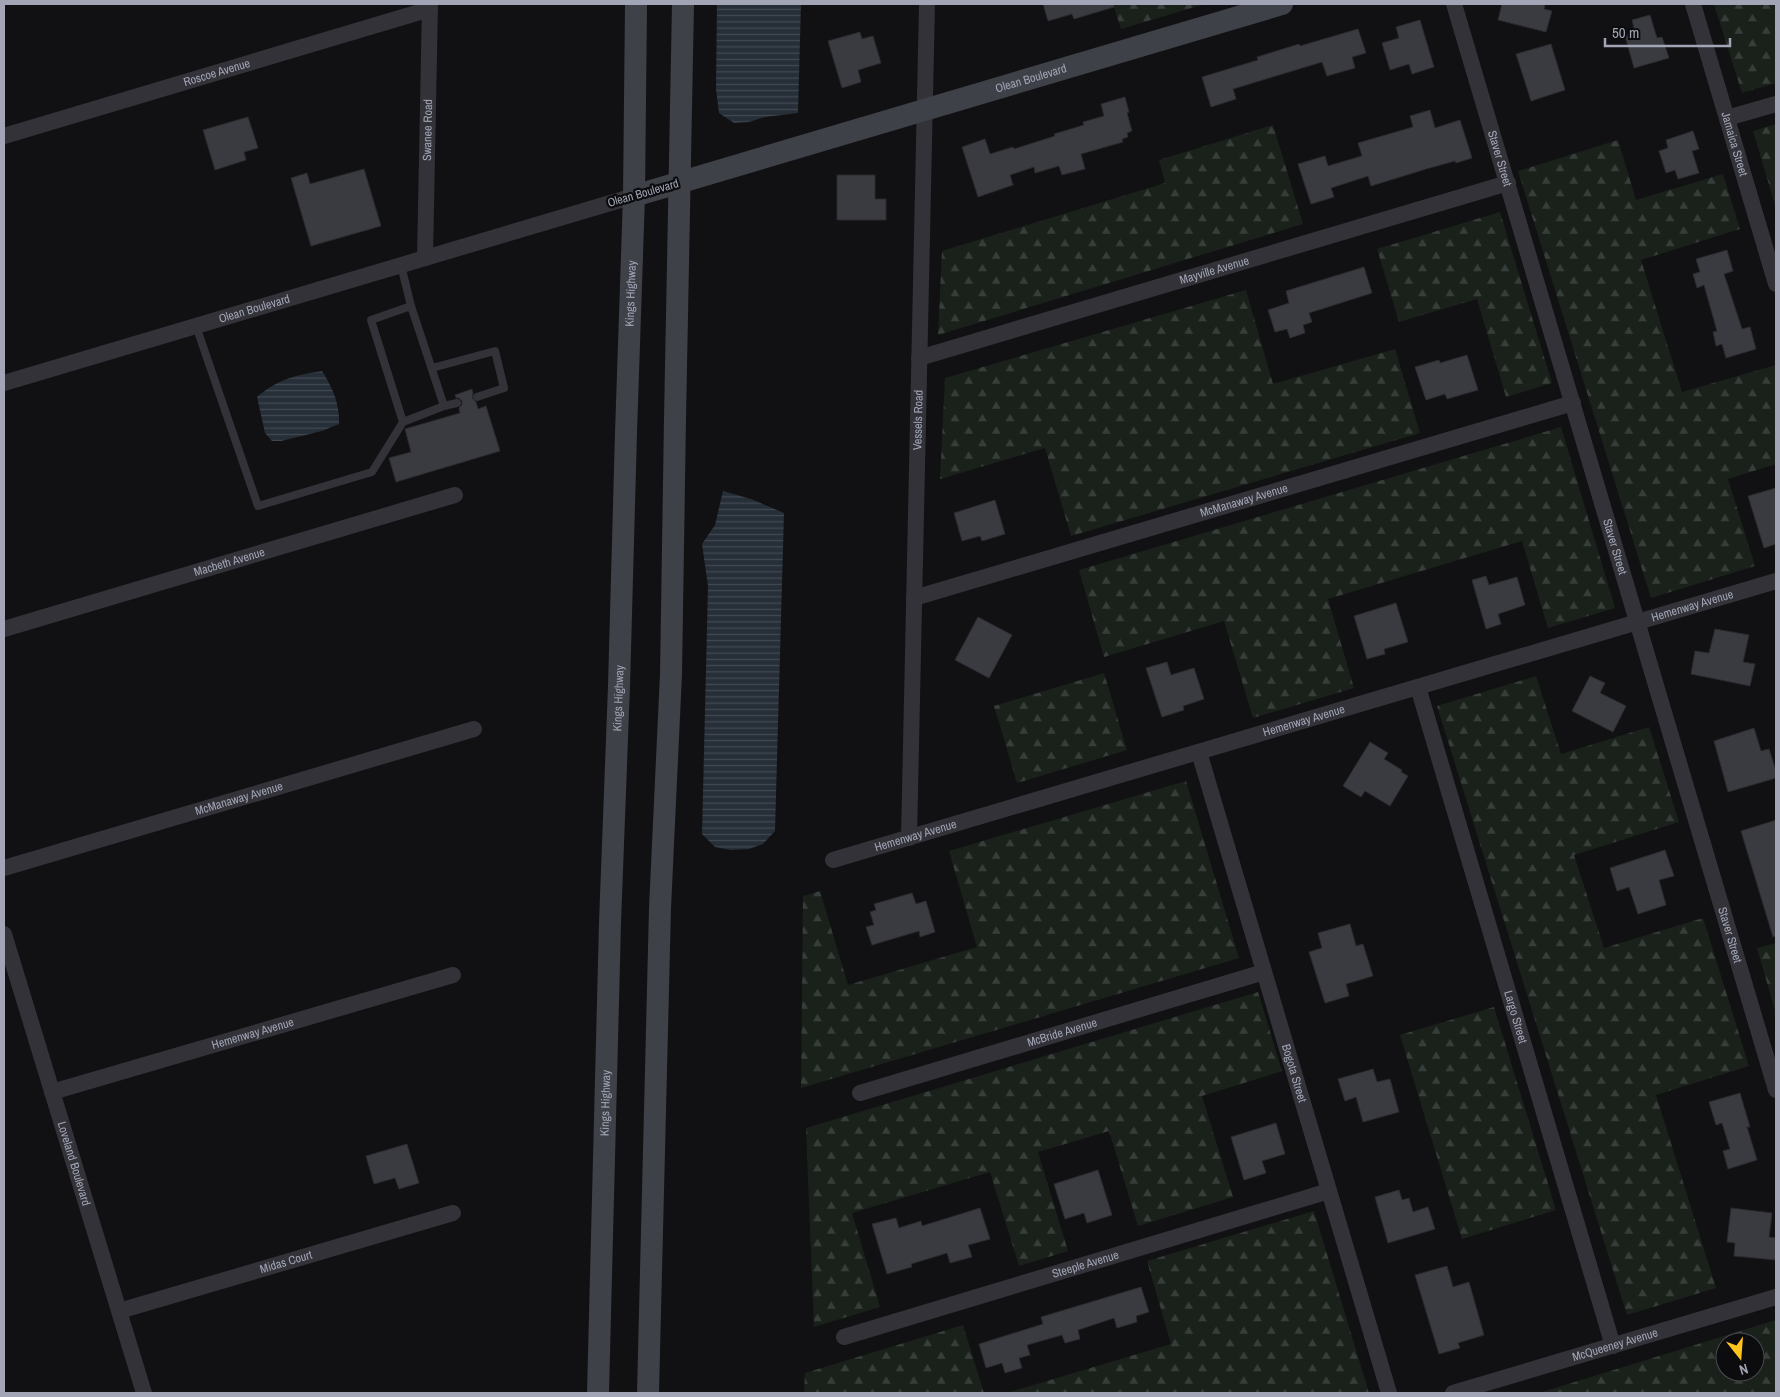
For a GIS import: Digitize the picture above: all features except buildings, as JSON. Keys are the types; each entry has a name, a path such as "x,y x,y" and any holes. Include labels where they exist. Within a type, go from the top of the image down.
{"main road":[{"name":"Kings Highway","path":"598,1393 610,923 634,196 636,4"},
{"path":"648,1393 660,908 671,674 674,419 681,182 683,4"},
{"name":"Olean Boulevard","path":"634,196 1282,4"}],"street":[{"name":"Vessels Road","path":"909,838 927,4"},
{"name":"Staver Street","path":"1454,4 1776,1090"},
{"name":"Jamaica Street","path":"1693,4 1776,284"},
{"name":"Roscoe Avenue","path":"4,136 430,7"},
{"name":"Swanee Road","path":"425,258 430,7"},
{"path":"1727,118 1776,104"},
{"name":"Mayville Avenue","path":"919,358 1508,184"},
{"name":"Olean Boulevard","path":"4,383 634,196"},
{"name":"McManaway Avenue","path":"914,598 1572,403"},
{"name":"Macbeth Avenue","path":"4,629 455,495"},
{"name":"Hemenway Avenue","path":"833,860 1776,581"},
{"name":"Largo Street","path":"1418,687 1614,1346"},
{"name":"McManaway Avenue","path":"4,868 474,729"},
{"name":"Bogota Street","path":"1199,752 1389,1393"},
{"name":"Loveland Boulevard","path":"4,934 144,1393"},
{"name":"McBride Avenue","path":"860,1093 1264,972"},
{"name":"Hemenway Avenue","path":"52,1092 453,975"},
{"name":"Steeple Avenue","path":"844,1337 1329,1191"},
{"name":"Midas Court","path":"119,1311 453,1213"},
{"name":"McQueeney Avenue","path":"1453,1393 1776,1297"}],"lane":[{"path":"400,265 444,406"},
{"path":"403,422 371,320 412,306"},
{"path":"196,326 258,506 372,472 403,422 457,403"},
{"path":"432,368 495,351 504,388 477,397"}],"green space":[{"path":"1113,4 1205,4 1121,29"},
{"path":"1714,4 1776,4 1776,83 1742,93"},
{"path":"1776,124 1776,208 1753,131"},
{"path":"1273,125 1303,224 938,335 942,251 1165,183 1159,160"},
{"path":"1618,140 1636,200 1723,174 1740,229 1641,260 1682,392 1776,365 1776,464 1728,479 1755,566 1651,598 1518,171"},
{"path":"1500,212 1552,383 1506,397 1477,299 1399,322 1377,249"},
{"path":"1246,290 1273,384 1395,349 1420,433 1071,536 1045,448 940,479 945,378"},
{"path":"1561,427 1615,608 1548,628 1522,541 1328,599 1354,688 1253,718 1224,621 1104,657 1079,570"},
{"path":"1104,673 1127,750 1017,783 994,706"},
{"path":"1536,676 1561,754 1649,727 1679,822 1574,855 1604,948 1703,918 1749,1066 1656,1095 1716,1288 1627,1315 1437,706"},
{"path":"1186,781 1239,958 801,1088 803,896 820,891 848,985 977,947 949,851"},
{"path":"1776,943 1776,1014 1757,948"},
{"path":"1258,992 1282,1071 1202,1096 1233,1197 1138,1226 1109,1131 1038,1152 1068,1251 1019,1266 990,1172 852,1213 880,1307 814,1327 806,1128"},
{"path":"1494,1007 1556,1210 1462,1239 1400,1035"},
{"path":"1314,1211 1369,1393 1007,1393 1171,1344 1147,1261"},
{"path":"1776,1320 1776,1393 1539,1393 1715,1339 1715,1382 1765,1382 1765,1332 1737,1332"},
{"path":"963,1325 984,1393 804,1393 805,1373"}],"shaded area":[{"path":"717,4 801,4 798,113 734,123 719,113 716,89"},
{"path":"322,371 335,397 339,424 322,431 281,441 272,441 265,433 257,397 280,382 304,374"},
{"path":"723,491 751,499 784,513 775,831 763,844 749,849 731,850 715,847 702,834 708,586 702,544 715,525"}]}
